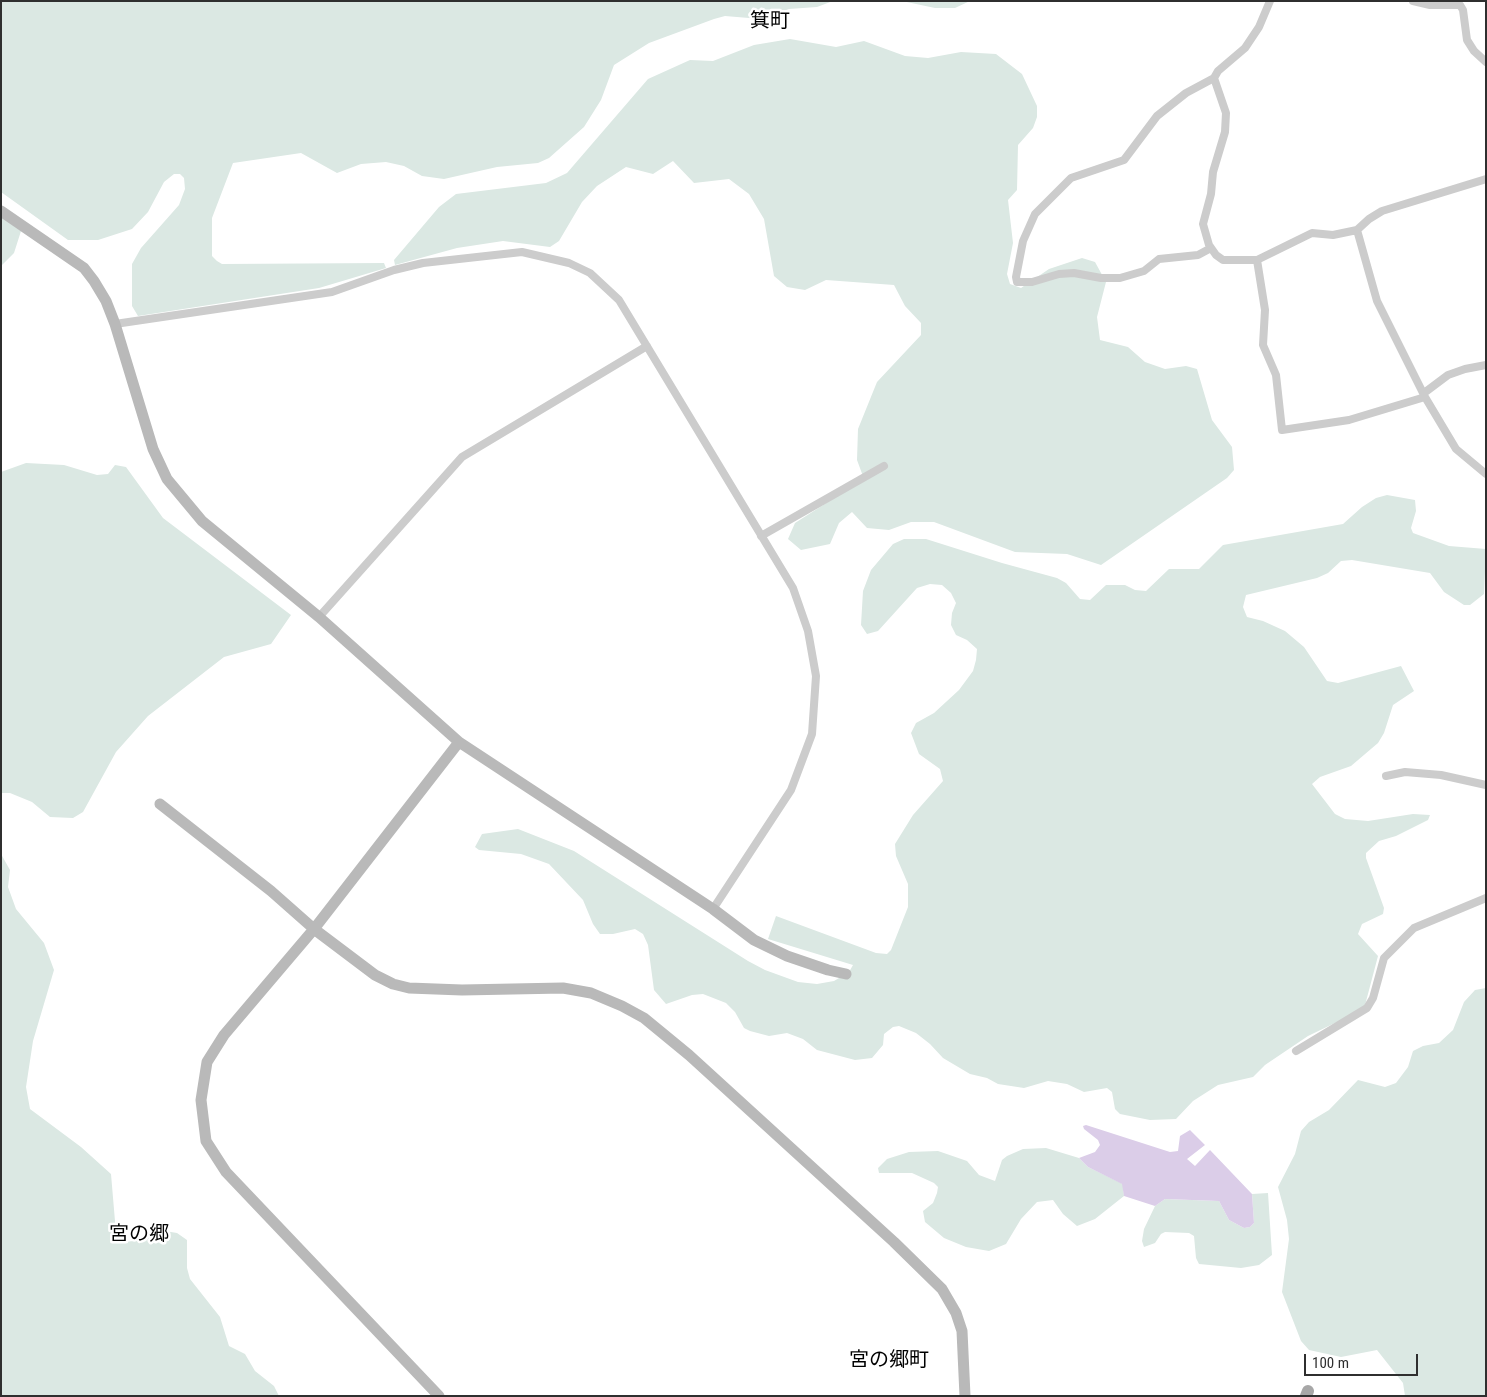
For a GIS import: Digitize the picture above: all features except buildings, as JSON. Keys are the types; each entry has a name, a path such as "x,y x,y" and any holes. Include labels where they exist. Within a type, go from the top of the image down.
{"street":[{"path":"1211,248 1198,255 1159,259 1144,271 1120,278 1101,278 1074,273 1059,274 1032,282 1016,282 1023,241 1034,214 1071,178 1124,160 1157,116 1186,93 1214,78 1218,71 1245,48 1259,27 1270,1"},
{"path":"1413,1 1430,5 1460,5 1463,10 1467,40 1474,51 1486,62"},
{"path":"1214,78 1226,113 1226,132 1213,172 1211,194 1203,224 1211,248 1223,260 1257,260 1312,233 1333,235 1357,230 1368,219 1382,212 1486,179"},
{"path":"1,210 84,268 106,301 115,324 153,449 167,480 202,521 319,617 459,742 713,909 754,940 787,956 846,974"},
{"path":"1357,230 1377,301 1425,395 1456,450 1486,474"},
{"path":"115,324 332,292 394,270 424,263 522,252 569,263 590,273 618,300 793,588 808,631 816,676 812,734 790,790 713,909"},
{"path":"1257,260 1265,310 1263,345 1276,375 1282,430 1349,420 1425,395 1448,375 1465,368 1486,365"},
{"path":"319,617 462,457 647,346"},
{"path":"761,536 884,466"},
{"path":"439,1396 226,1172 206,1141 201,1100 207,1062 224,1035 314,929 459,742"},
{"path":"1386,776 1405,772 1441,776 1486,785"},
{"path":"160,804 272,891 314,929 375,975 409,988 462,990 563,988 606,999 644,1018 689,1055 901,1248 942,1290 956,1313 962,1331 965,1396"},
{"path":"1296,1051 1367,1008 1373,998 1384,958 1414,928 1486,898"}],"shaded area":[{"path":"1,1 833,1 817,7 789,9 761,19 725,16 649,43 614,65 601,100 584,127 549,158 538,163 497,167 444,179 422,176 404,166 386,162 361,164 337,173 301,153 233,163 212,218 212,256 217,261 222,264 384,263 386,268 319,288 138,316 132,306 132,264 141,248 179,205 185,189 184,178 180,174 174,174 164,182 148,212 132,229 98,240 68,240 1,192"},
{"path":"902,1 970,1 955,8 935,8"},
{"path":"790,39 836,47 864,41 905,56 928,58 961,52 996,54 1022,74 1037,106 1037,117 1033,128 1018,145 1017,190 1008,200 1013,243 1007,274 1010,284 1021,288 1049,269 1082,258 1095,262 1106,282 1097,317 1100,340 1128,347 1145,362 1165,369 1186,366 1197,369 1212,420 1232,447 1234,470 1227,478 1101,565 1067,554 1015,552 934,522 911,522 889,530 867,528 852,512 839,523 830,544 801,550 788,539 795,523 864,479 857,460 858,429 877,382 921,335 921,323 905,306 894,285 826,280 805,290 787,287 774,276 764,219 749,194 729,179 694,183 673,161 653,174 626,167 597,186 582,202 559,241 550,247 503,241 457,248 395,265 394,260 439,207 456,194 546,183 567,173 648,79 690,60 713,61 754,45"},
{"path":"1,217 21,231 14,253 1,266"},
{"path":"26,463 64,465 97,475 108,474 115,465 126,467 163,518 291,615 271,644 224,657 148,716 116,752 83,812 73,818 50,817 32,802 10,793 1,793 1,472"},
{"path":"1387,495 1415,500 1416,511 1411,528 1413,533 1449,546 1486,549 1484,594 1470,605 1464,605 1444,592 1430,573 1352,560 1341,561 1328,573 1317,578 1246,595 1243,607 1247,617 1263,621 1285,631 1304,647 1327,681 1338,683 1401,666 1414,691 1393,705 1384,733 1378,743 1351,766 1320,777 1312,784 1335,814 1345,819 1368,821 1413,814 1430,815 1428,820 1396,836 1379,841 1366,853 1366,858 1384,908 1383,914 1362,924 1358,934 1378,956 1364,1009 1308,1036 1265,1065 1253,1077 1218,1085 1193,1101 1176,1119 1150,1120 1120,1114 1115,1109 1112,1092 1107,1088 1084,1092 1067,1084 1048,1081 1024,1088 998,1084 987,1078 970,1074 943,1058 916,1033 899,1026 893,1027 884,1034 883,1045 872,1058 855,1060 817,1050 803,1039 787,1033 769,1036 750,1031 744,1028 735,1012 726,1003 703,994 692,995 666,1004 654,990 648,945 643,934 635,929 613,934 600,934 593,924 583,900 549,864 521,854 479,850 475,847 482,834 518,829 574,851 765,970 798,982 817,984 834,981 849,972 853,965 768,939 776,916 876,953 887,954 891,950 908,907 908,884 896,856 895,844 913,815 943,781 940,769 919,754 911,733 916,723 934,713 959,690 973,671 976,660 977,649 967,640 956,635 951,625 952,613 956,603 951,593 942,585 930,584 917,588 878,631 867,634 861,625 863,591 871,570 893,544 904,539 926,539 1057,578 1066,583 1080,599 1090,600 1106,585 1125,585 1135,590 1146,591 1169,569 1199,569 1223,545 1343,524 1362,507 1376,498"},
{"path":"1,854 10,870 8,887 16,909 44,943 54,970 33,1041 26,1087 30,1109 81,1147 111,1174 116,1233 123,1242 145,1240 159,1230 177,1233 187,1240 187,1268 190,1279 220,1317 229,1346 245,1354 255,1371 274,1386 279,1396 1,1396"},
{"path":"1486,988 1486,1396 1405,1396 1403,1383 1377,1350 1341,1357 1309,1350 1301,1341 1282,1292 1289,1239 1287,1220 1278,1187 1295,1154 1301,1131 1309,1122 1329,1110 1358,1080 1385,1087 1396,1083 1408,1067 1413,1051 1423,1046 1439,1043 1453,1030 1464,1002 1475,990"},
{"path":"1086,1125 1170,1152 1178,1151 1180,1136 1190,1130 1205,1145 1187,1159 1195,1166 1210,1150 1252,1194 1254,1223 1250,1227 1244,1228 1229,1220 1219,1201 1165,1199 1155,1206 1124,1196 1122,1184 1088,1167 1079,1158 1095,1152 1100,1145 1098,1140 1084,1129 1083,1126"},
{"path":"1046,1148 1079,1158 1088,1167 1123,1184 1124,1196 1095,1219 1077,1226 1063,1214 1053,1200 1037,1202 1021,1219 1006,1244 989,1251 966,1247 944,1238 925,1222 923,1211 933,1203 937,1193 938,1187 934,1183 912,1173 879,1173 878,1168 887,1159 909,1152 938,1151 967,1161 979,1175 995,1181 1002,1160 1007,1156 1023,1149"},
{"path":"1268,1193 1272,1255 1259,1265 1241,1268 1199,1264 1196,1258 1194,1236 1189,1233 1165,1232 1161,1234 1155,1243 1144,1247 1142,1241 1144,1229 1155,1206 1165,1199 1219,1201 1229,1220 1244,1228 1250,1227 1254,1223 1252,1194"}],"district":[{"name":"箕町","path":"770,22"},
{"name":"宮の郷","path":"139,1235"},
{"name":"宮の郷町","path":"889,1361"}]}
